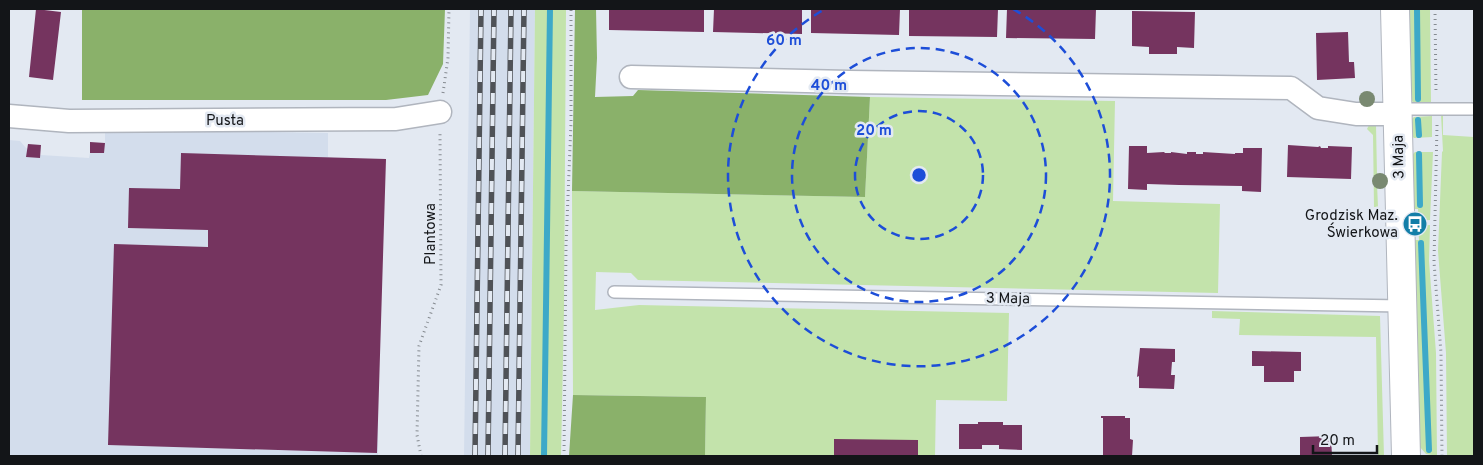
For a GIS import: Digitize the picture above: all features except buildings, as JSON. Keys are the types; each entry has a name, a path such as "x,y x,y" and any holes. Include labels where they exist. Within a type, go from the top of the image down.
{"street":[{"name":"3 Maja","path":"1395,9 1406,456"},
{"path":"631,77 1291,88 1318,108 1356,114 1398,112"},
{"name":"Pusta","path":"9,116 69,121 396,119 440,112"}],"lane":[{"path":"1398,112 1472,109"},
{"name":"3 Maja","path":"614,292 1402,306"}],"path":[{"name":"Plantowa","path":"421,456 417,435 420,346 441,286 440,112 448,58 449,9"},
{"path":"564,456 571,9"},
{"path":"1435,9 1437,164 1434,262 1441,353 1442,456"}],"shaded area":[{"path":"470,9 535,9 530,456 464,456"},
{"path":"105,129 328,133 328,157 379,166 378,456 9,456 9,140 20,141 26,148 41,155 89,158 90,153 105,143"}],"green space":[{"path":"82,9 445,9 443,64 428,95 386,100 82,100"},
{"path":"535,9 566,9 561,456 530,456"},
{"path":"575,9 596,9 597,58 595,97 633,96 638,90 870,97 865,197 572,191"},
{"path":"1406,9 1430,9 1431,102 1413,102 1408,97"},
{"path":"870,97 1115,101 1113,201 1220,204 1218,293 638,280 631,273 596,272 595,310 639,305 1009,313 1007,401 936,400 935,456 705,456 706,397 573,395 572,191 865,197"},
{"path":"1441,115 1443,116 1443,135 1474,137 1474,456 1447,456 1446,353 1438,251 1443,151"},
{"path":"1432,116 1432,137 1414,138 1409,133 1408,122 1414,117"},
{"path":"1371,121 1376,125 1377,175 1382,176 1383,184 1377,184 1378,207 1374,207 1373,135 1367,129"},
{"path":"1415,152 1433,152 1430,220 1418,221 1418,209 1411,209 1410,157"},
{"path":"1430,225 1429,261 1436,353 1437,456 1426,454 1419,446 1412,240 1419,240 1418,226"},
{"path":"1212,311 1380,316 1384,456 1378,456 1376,337 1239,335 1240,319 1212,318"},
{"path":"573,395 706,397 705,456 569,456"}],"waterway":[{"path":"544,456 550,9"},
{"path":"1417,9 1418,99"},
{"path":"1418,120 1419,135"},
{"path":"1419,154 1420,205"},
{"path":"1421,243 1429,450"}],"railway":[{"path":"475,456 481,9"},
{"path":"488,456 494,9"},
{"path":"505,456 511,9"},
{"path":"518,456 524,9"}],"place":[{"name":"Grodzisk Maz. Świerkowa","path":"1415,224"}]}
